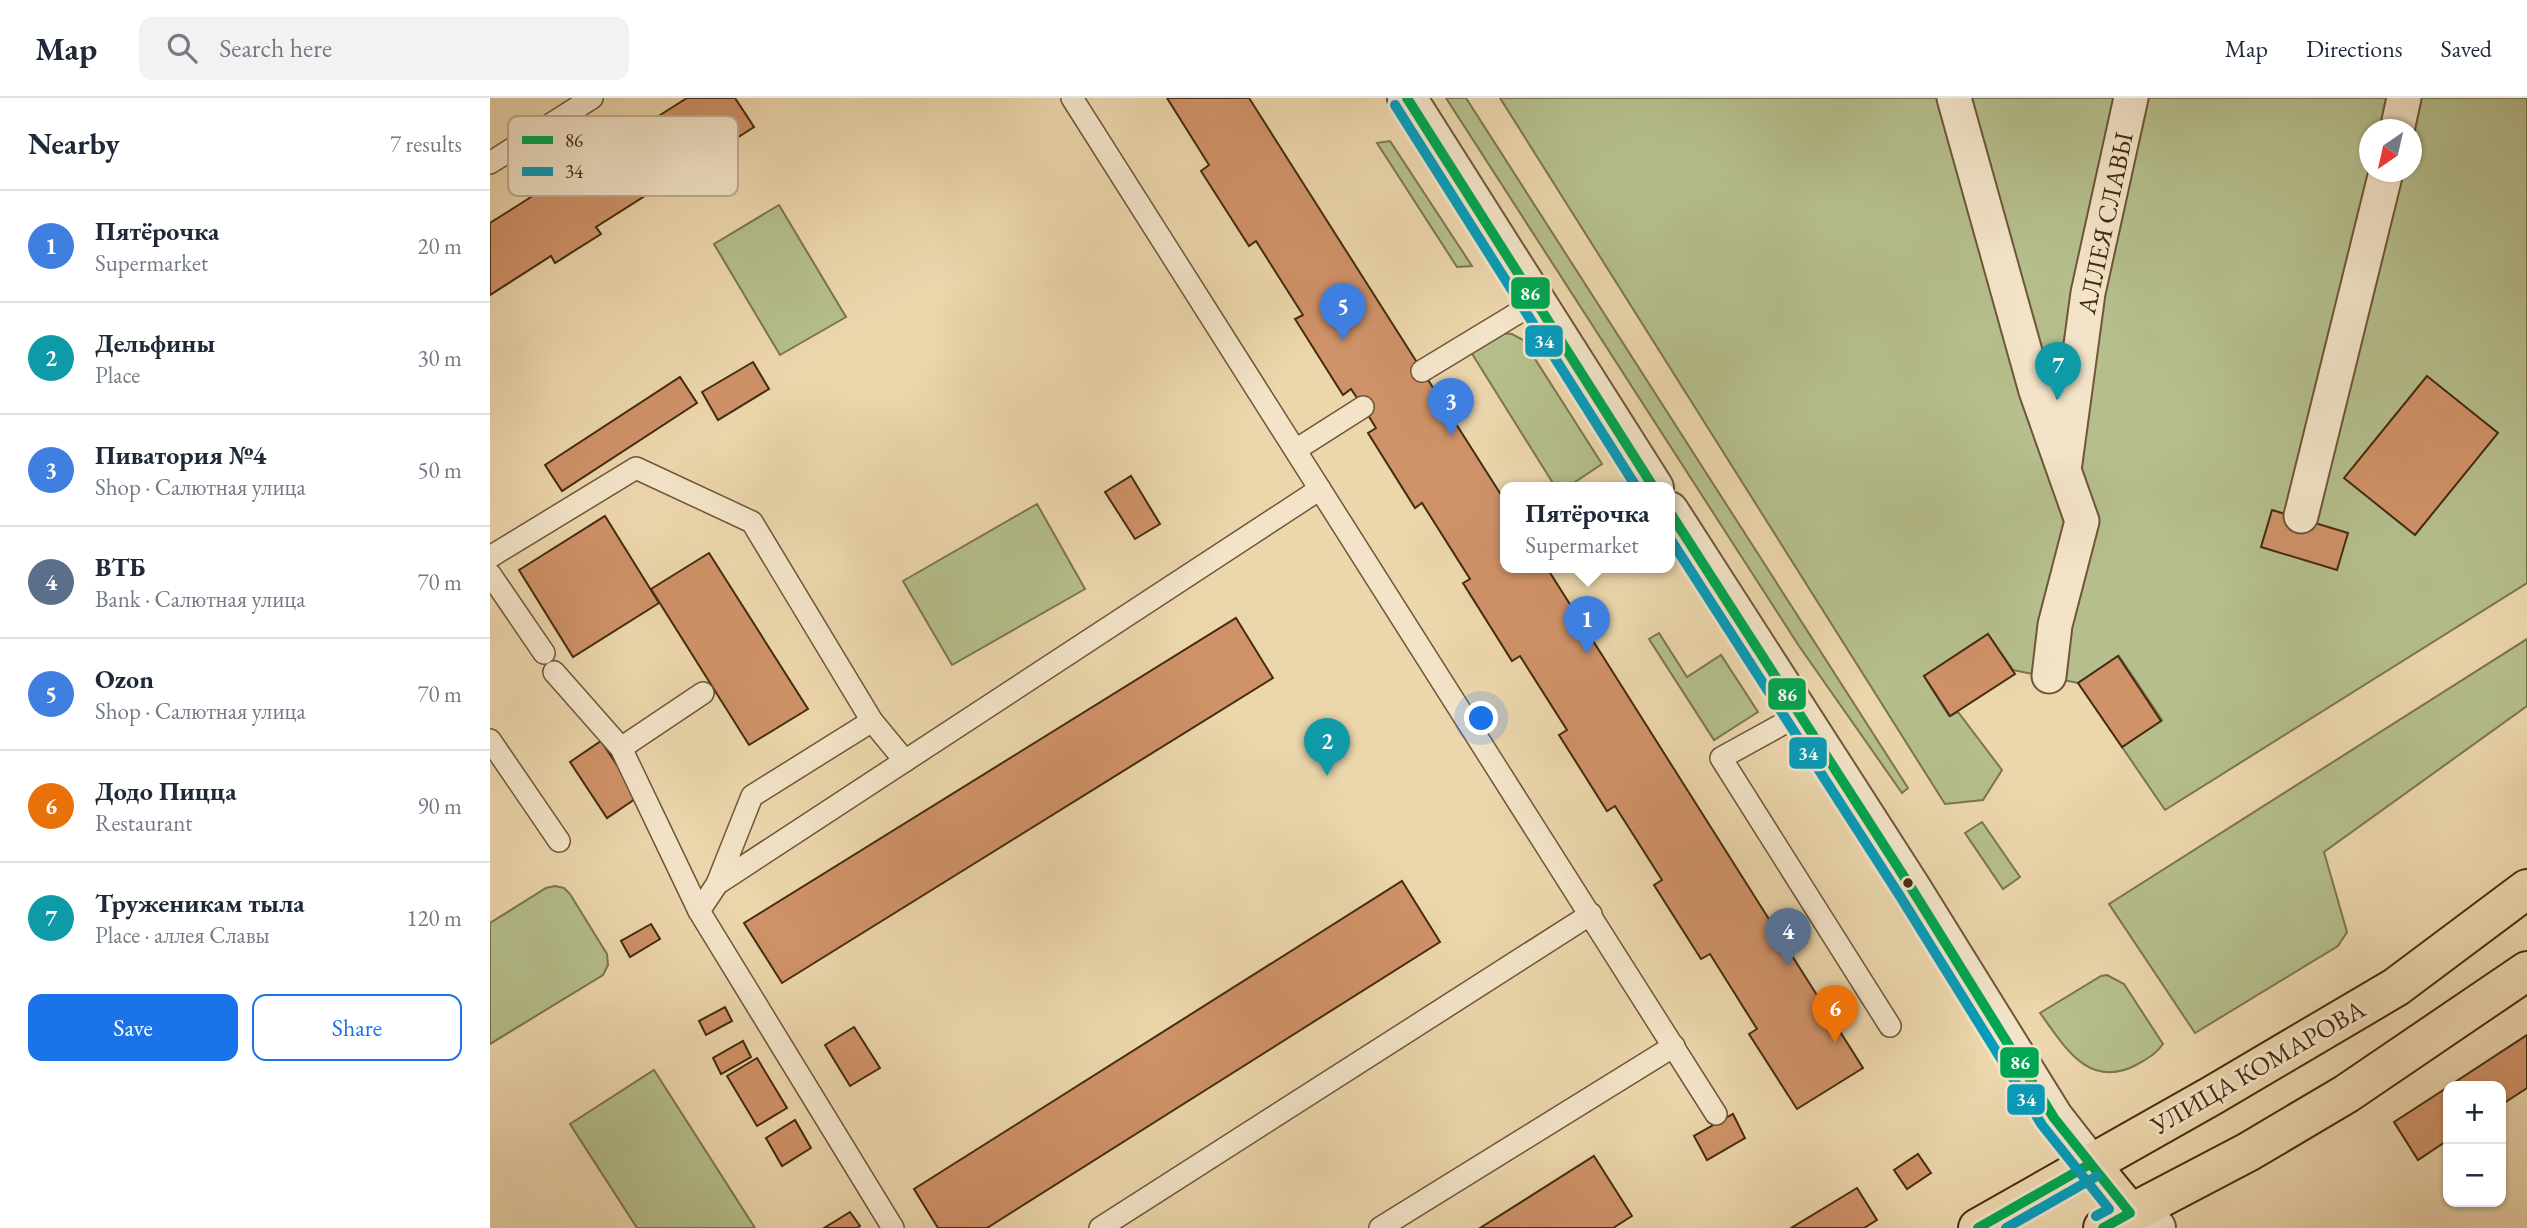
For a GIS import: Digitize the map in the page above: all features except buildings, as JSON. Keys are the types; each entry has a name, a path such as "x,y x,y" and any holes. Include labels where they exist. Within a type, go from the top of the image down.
{"main road":[{"name":"УЛИЦА КОМАРОВА","path":"1978,1228 2213,1095 2396,987 2527,889"},
{"path":"2090,1164 2130,1223 2346,1094 2527,971"}],"street":[{"path":"1407,98 1650,482"},
{"path":"1954,98 2036,391 2082,521 2055,625 2049,676"},
{"name":"АЛЛЕЯ СЛАВЫ","path":"2064,473 2088,293 2131,98"},
{"path":"2399,119 2404,98"},
{"path":"2301,516 2384,182"},
{"path":"1675,520 1910,886 2054,1118 2090,1164"}],"lane":[{"path":"564,116 592,98"},
{"path":"1072,98 1297,449 1716,1114"},
{"path":"490,163 508,152"},
{"path":"1422,371 1536,302"},
{"path":"1297,449 1363,407"},
{"path":"490,557 636,468 752,522 872,721 905,761"},
{"path":"717,884 1320,489"},
{"path":"490,573 549,662 621,748 699,911 893,1228"},
{"path":"621,748 703,693"},
{"path":"1798,715 1721,758 1890,1026"},
{"path":"699,911 717,884 752,796 872,721"},
{"path":"490,740 559,841"},
{"path":"1100,1228 1591,914"},
{"path":"1380,1228 1674,1046"}],"green space":[{"path":"1446,98 1466,98 1908,788 1902,793 1799,646"},
{"path":"1500,98 2527,98 2527,583 2165,810 2122,747 2162,720 2119,656 2078,683 2013,670 1988,634 1924,676 1949,716 1958,712 2002,770 1983,800 1945,804"},
{"path":"1390,141 1472,266 1457,267 1377,143"},
{"path":"779,205 846,317 780,355 714,244"},
{"path":"1501,333 1512,334 1523,340 1602,464 1575,482 1552,482 1469,349"},
{"path":"1037,504 1085,589 952,665 903,581"},
{"path":"1659,633 1687,677 1721,655 1758,712 1714,740 1649,639"},
{"path":"2527,639 2527,706 2324,852 2347,932 2338,946 2195,1033 2109,904"},
{"path":"1982,822 2020,877 2003,889 1965,833"},
{"path":"546,888 564,888 570,894 607,954 608,965 603,975 490,1044 490,923"},
{"path":"2107,975 2124,984 2163,1044 2138,1064 2121,1071 2092,1069 2080,1061 2040,1013"},
{"path":"654,1070 755,1228 637,1228 570,1124"}],"transit line":[{"name":"86","path":"1407,98 1650,482"},
{"name":"34","path":"1395,105 1633,482"},
{"name":"86","path":"1675,520 1910,886 2054,1118 2130,1213 2103,1228"},
{"name":"34","path":"1675,546 1898,893 2042,1125 2109,1209 2096,1216"},
{"name":"86","path":"1978,1228 2090,1164"},
{"name":"34","path":"2006,1228 2097,1176"}],"place":[{"name":"Ozon","path":"1343,341"},
{"name":"Труженикам тыла","path":"2058,400"},
{"name":"Пиватория №4","path":"1451,436"},
{"name":"Пятёрочка","path":"1587,654"},
{"name":"Дельфины","path":"1327,776"},
{"name":"ВТБ","path":"1788,966"},
{"name":"Додо Пицца","path":"1835,1043"}]}
